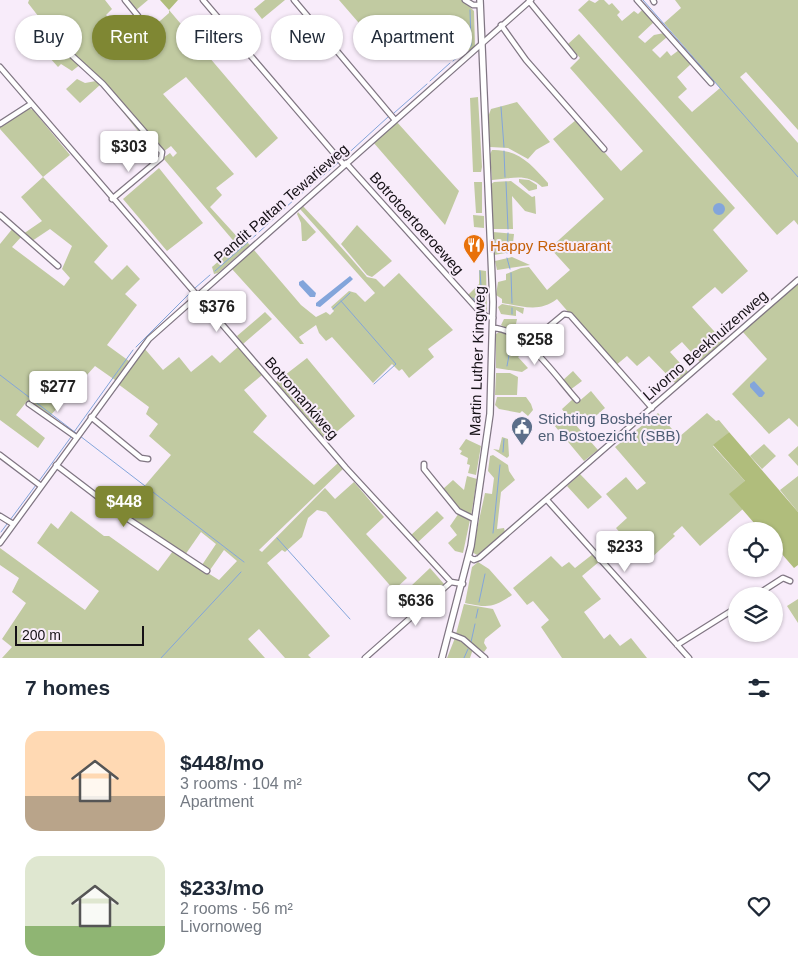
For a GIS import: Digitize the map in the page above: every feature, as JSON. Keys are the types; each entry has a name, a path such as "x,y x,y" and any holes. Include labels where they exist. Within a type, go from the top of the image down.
{"main road":[{"name":"Martin Luther Kingweg","path":"442,658 450,634 469,557 490,414 493,318 480,3"}],"street":[{"path":"125,0 137,15"},
{"name":"Botrotoertoeroeweg","path":"203,0 345,164 480,312 493,318"},
{"path":"294,0 395,120"},
{"path":"465,0 473,5 480,3"},
{"path":"637,0 711,83"},
{"path":"530,1 574,56"},
{"name":"Pandit Paltan Tewarieweg","path":"0,543 149,339 196,295 530,1"},
{"path":"502,24 526,60 604,149"},
{"path":"77,60 103,84 163,155 112,199"},
{"name":"Botromankiweg","path":"0,67 346,468 451,582"},
{"path":"0,124 31,104"},
{"path":"0,215 58,266"},
{"name":"Livorno Beekhuizenweg","path":"469,557 474,560 479,558 798,280"},
{"path":"546,329 564,314 570,314 652,408"},
{"path":"493,328 501,328 524,341 577,400"},
{"path":"29,404 76,437"},
{"path":"91,417 141,458 148,459"},
{"path":"0,455 41,486"},
{"path":"424,464 424,470 458,511 472,518"},
{"path":"56,465 119,513 207,570"},
{"path":"547,500 689,658"},
{"path":"0,516 13,524"},
{"path":"770,587 783,578 790,581"},
{"path":"365,658 451,582 462,584"},
{"path":"677,645 728,613"},
{"path":"450,634 463,639 485,658"}],"green space":[{"path":"29,0 105,0 112,9 106,15 92,15 92,60 166,60 166,16 169,10 176,18 176,60 212,60 278,138 256,158 186,77 163,94 234,174 216,188 222,195 210,207 241,241 244,239 250,245 218,273 214,274 212,267 237,245 163,158 170,153 173,157 177,153 171,146 163,152 80,60 82,60 82,15 37,15 28,3"},
{"path":"126,0 148,0 135,11"},
{"path":"160,0 178,0 169,10"},
{"path":"265,0 285,0 262,19 261,15 254,9"},
{"path":"339,0 463,0 474,11 475,46 472,48 472,15 353,16"},
{"path":"589,0 595,3 599,0 604,0 609,5 612,3 620,12 617,15 622,21 634,11 638,14 643,9 654,22 638,37 645,43 654,35 664,33 667,37 652,50 660,58 667,51 671,56 679,50 691,64 677,77 687,89 678,97 692,112 720,88 664,23 681,8 675,0 798,0 798,130 746,72 740,77 798,143 798,225 794,220 777,235 578,10"},
{"path":"579,34 735,208 713,230 748,271 722,294 715,287 692,307 724,342 701,363 682,342 670,352 689,373 676,384 649,356 637,366 627,356 615,366 557,299 544,306 524,307 502,303 502,299 496,295 498,282 506,280 506,274 521,268 529,267 547,290 570,270 550,248 604,199 553,139 576,120 621,171 643,151 570,68 580,58 568,44"},
{"path":"52,60 77,60 81,64 72,71 61,64 58,67"},
{"path":"77,79 85,83 96,81 101,84 80,103 66,89"},
{"path":"478,97 482,167 481,172 473,172 470,98"},
{"path":"517,102 550,142 536,150 528,159 508,148 490,147 488,117 491,109"},
{"path":"121,106 161,153 159,158 119,107"},
{"path":"28,108 33,110 70,155 43,177 0,129 0,126"},
{"path":"396,121 459,191 445,225 373,142"},
{"path":"492,150 509,152 524,159 542,176 548,183 548,186 542,187 530,179 524,178 492,180 490,154"},
{"path":"159,168 203,223 167,251 123,199"},
{"path":"43,177 108,246 94,262 112,280 127,265 140,279 125,294 137,305 107,345 129,361 115,380 95,366 50,416 28,400 16,415 45,438 38,448 0,420 0,244 13,228 22,236 12,247 64,286 70,278 62,269 72,246 50,229 32,241 23,234 42,221 21,197"},
{"path":"519,179 529,180 537,185 537,189 529,191 519,182"},
{"path":"511,181 532,197 535,196 536,214 525,211 512,196 513,229 493,229 491,184 494,182"},
{"path":"474,182 482,182 482,213 476,213"},
{"path":"301,204 367,277 376,279 384,287 399,273 453,330 428,349 434,357 409,378 402,369 399,371 392,364 373,383 332,337 326,341 319,333 316,325 299,337 304,344 300,344 232,269 231,267 254,250 301,305 316,317 326,312 330,315 334,311 331,307 349,291 356,293 365,302 375,293 300,209"},
{"path":"298,212 316,232 306,241 302,241"},
{"path":"473,215 484,216 484,228 474,227"},
{"path":"357,225 392,261 372,277 367,275 341,244"},
{"path":"493,232 514,234 512,252 494,255"},
{"path":"512,257 530,265 497,270 495,261"},
{"path":"479,270 486,271 487,311 485,313 468,295 479,284"},
{"path":"798,282 798,427 789,418 769,434 732,394 767,359 742,331"},
{"path":"502,304 524,308 523,314 516,310 516,316 501,314 498,307"},
{"path":"265,312 272,319 243,344 237,336"},
{"path":"504,319 517,319 514,334 501,325"},
{"path":"502,330 517,338 522,344 524,352 518,357 528,368 522,372 496,368 496,334"},
{"path":"238,347 262,375 244,390 267,416 253,432 314,485 338,463 343,469 259,550 262,552 325,488 335,499 354,482 384,517 366,534 407,578 394,590 326,512 317,510 308,518 302,537 285,552 282,550 267,563 330,636 308,655 311,658 285,658 259,629 248,639 265,658 2,658 12,647 2,639 26,603 12,592 19,578 0,565 0,548 85,610 99,591 37,543 51,523 58,529 71,511 104,536 109,536 158,571 173,551 219,580 237,561 224,550 210,570 202,565 216,544 201,532 185,555 130,518 147,496 141,490 171,455 149,436 158,424 146,414 149,407 118,384 144,348 163,370 179,357 191,372 212,355 220,363"},
{"path":"307,358 355,416 326,441 276,382"},
{"path":"573,371 582,381 570,390 562,381"},
{"path":"496,373 510,373 518,377 517,395 495,395"},
{"path":"591,391 605,408 591,420 585,413 574,423 598,450 584,461 554,425 566,415 562,409 573,399 577,403"},
{"path":"497,397 526,397 533,410 528,416 522,411 520,413 499,409 495,405"},
{"path":"658,413 679,437 707,413 716,421 719,420 729,432 713,446 745,481 743,509 700,546 682,526 673,534 675,536 649,560 642,552 639,554 629,543 606,563 599,555 622,535 616,528 627,518 606,494 626,477 637,490 646,483 615,447"},
{"path":"729,432 798,512 798,565 794,568 783,555 783,522 753,522 729,494 745,481 713,445"},
{"path":"502,437 508,439 509,456 507,458 493,449 499,450"},
{"path":"466,439 481,446 476,475 468,473 470,465 467,464 468,458 460,454 462,451 459,449"},
{"path":"764,444 776,456 762,469 750,456"},
{"path":"798,446 798,466 788,455"},
{"path":"493,455 508,465 509,471 515,480 501,492 497,529 504,528 505,532 477,555 472,552 485,493 492,494 494,478 488,471 490,456"},
{"path":"580,474 602,497 588,509 567,486"},
{"path":"467,476 477,479 471,516 462,513 443,489 453,480 464,490"},
{"path":"798,476 798,512 780,490"},
{"path":"437,511 444,518 417,543 410,536"},
{"path":"459,513 470,520 463,553 455,551 448,543 457,535 450,526"},
{"path":"593,554 600,561 582,576 601,599 584,612 604,639 610,634 620,646 631,638 647,658 562,658 541,627 549,620 533,601 527,605 513,588 551,556 562,567 569,562 575,568"},
{"path":"478,562 489,569 512,595 490,606 465,603 472,567"},
{"path":"430,568 444,584 425,601 411,586"},
{"path":"798,599 798,623 787,606"},
{"path":"464,604 493,609 501,626 485,639 484,643 487,648 484,652 456,634"},
{"path":"455,638 473,649 470,658 447,658"}],"water":[{"path":"721,203 724,204 724,214 717,215 714,214 713,207 714,204"},
{"path":"350,276 353,279 351,281 320,307 316,306 316,303"},
{"path":"303,280 316,293 315,297 310,297 299,285 299,282"},
{"path":"754,381 765,393 762,397 759,397 750,387 750,384"}],"waterway":[{"path":"643,0 798,177"},
{"path":"453,61 471,46 470,10"},
{"path":"430,81 450,63"},
{"path":"394,113 427,84"},
{"path":"501,107 504,147"},
{"path":"342,159 388,117"},
{"path":"134,124 160,156"},
{"path":"504,151 505,177"},
{"path":"301,194 338,163"},
{"path":"506,182 508,229"},
{"path":"282,211 298,196"},
{"path":"259,232 280,213"},
{"path":"507,253 508,233"},
{"path":"251,239 256,235"},
{"path":"215,271 248,242"},
{"path":"507,258 510,269"},
{"path":"473,298 477,303 482,301 480,271"},
{"path":"511,273 512,303"},
{"path":"195,288 210,275"},
{"path":"136,347 190,293"},
{"path":"333,309 350,293"},
{"path":"341,301 396,364 374,384"},
{"path":"512,308 512,314"},
{"path":"74,432 133,350"},
{"path":"507,366 510,350"},
{"path":"0,375 76,433"},
{"path":"80,436 244,562"},
{"path":"39,481 71,437"},
{"path":"503,452 504,439"},
{"path":"493,533 500,465"},
{"path":"10,520 36,485"},
{"path":"1,532 7,524"},
{"path":"277,538 350,619"},
{"path":"161,658 241,572"},
{"path":"479,602 485,574"},
{"path":"476,618 478,609"},
{"path":"471,642 475,624"},
{"path":"464,658 468,649"}],"place":[{"name":"Happy Restuarant","path":"474,264"},
{"name":"Stichting Bosbeheer en Bostoezicht (SBB)","path":"522,446"}]}
